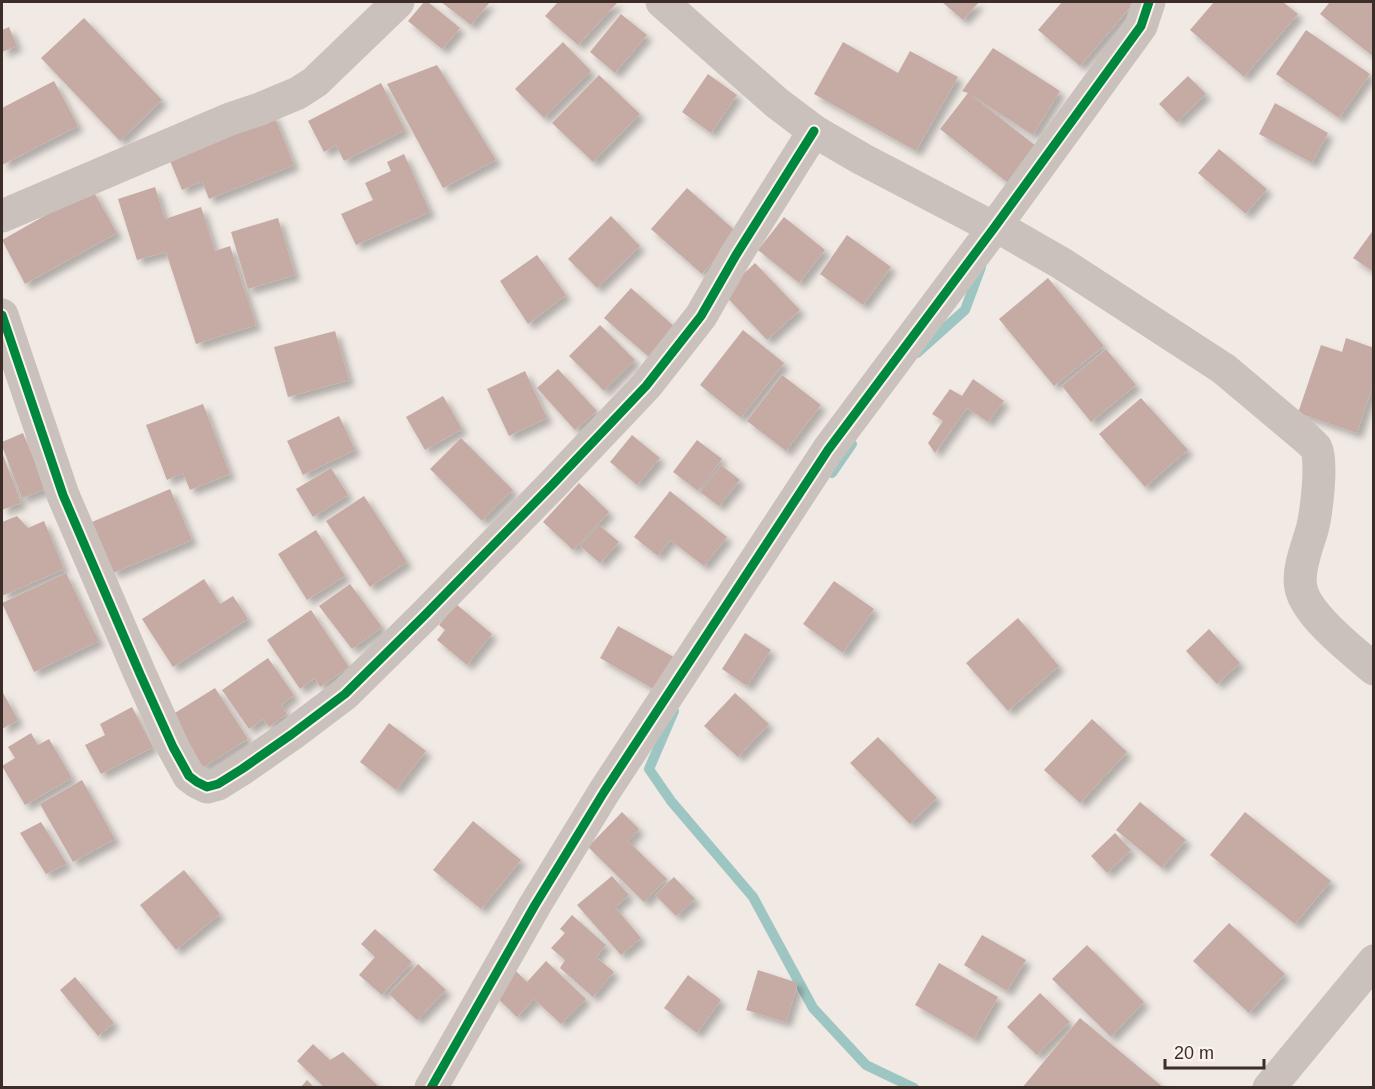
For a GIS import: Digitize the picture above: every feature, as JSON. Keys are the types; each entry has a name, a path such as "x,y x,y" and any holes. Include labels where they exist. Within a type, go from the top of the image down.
{"street":[{"path":"2,216 230,119 298,93 315,82 398,2"},
{"path":"662,2 777,103 814,131 862,159 1061,263 1224,369 1287,421 1316,449 1319,474 1313,526 1302,563 1300,588 1308,605 1326,626 1374,669"},
{"path":"431,1088 535,906 604,792 828,450 1001,230 1140,26 1149,2"},
{"path":"2,315 63,495 140,674 173,747 189,776 207,787 218,784 242,769 345,694 646,386 701,316 736,255 814,131"},
{"path":"1269,1088 1374,961"}],"building":[{"path":"424,2 428,2 460,28 442,49 408,21"},
{"path":"441,2 490,2 471,25"},
{"path":"558,2 618,2 578,45 545,16"},
{"path":"942,2 979,2 963,20"},
{"path":"1062,2 1135,2 1080,66 1038,30"},
{"path":"1214,2 1283,2 1298,14 1244,77 1190,30"},
{"path":"1330,2 1374,2 1374,57 1320,14"},
{"path":"621,14 647,35 615,73 590,52"},
{"path":"84,18 162,100 120,141 41,58"},
{"path":"9,27 17,46 2,52 2,30"},
{"path":"1306,30 1370,74 1339,118 1276,74"},
{"path":"563,42 591,71 544,118 515,89"},
{"path":"843,42 898,73 910,51 958,77 916,151 814,94"},
{"path":"993,48 1060,91 1033,135 971,95 1036,146 1008,183 940,129 968,93 962,91"},
{"path":"437,65 496,160 443,188 387,84"},
{"path":"708,74 737,95 711,133 682,112"},
{"path":"599,75 640,114 593,162 552,123"},
{"path":"1188,76 1206,94 1177,122 1159,104"},
{"path":"54,81 78,126 2,165 2,108"},
{"path":"381,83 405,130 344,161 336,145 324,152 308,121"},
{"path":"1275,103 1328,133 1312,163 1259,134"},
{"path":"273,113 294,165 209,199 202,181 182,190 168,156"},
{"path":"1219,149 1267,189 1246,214 1198,173"},
{"path":"404,154 430,212 356,245 341,214 373,200 365,183 391,171 387,162"},
{"path":"155,187 165,219 201,207 215,251 230,246 256,325 196,344 166,252 137,260 118,199"},
{"path":"687,188 738,233 702,274 651,229"},
{"path":"92,189 117,233 25,284 2,240"},
{"path":"611,216 640,246 597,288 568,259"},
{"path":"784,217 825,250 799,283 758,250"},
{"path":"278,218 295,275 248,289 231,232"},
{"path":"1374,229 1374,272 1353,258"},
{"path":"847,235 891,267 863,305 820,274"},
{"path":"537,255 566,295 528,324 500,281"},
{"path":"755,263 800,310 767,340 723,293"},
{"path":"1048,278 1104,346 1054,386 999,319"},
{"path":"631,288 675,327 649,357 604,318"},
{"path":"600,325 635,360 604,391 569,356"},
{"path":"743,330 784,363 741,418 700,385"},
{"path":"335,331 349,380 288,397 274,347"},
{"path":"1346,338 1374,348 1374,382 1357,433 1298,413 1321,345 1342,352"},
{"path":"1106,349 1136,385 1091,422 1062,386"},
{"path":"558,369 597,411 575,430 537,388"},
{"path":"525,371 547,418 509,436 487,389"},
{"path":"782,375 821,405 786,451 747,421"},
{"path":"973,379 1004,401 988,422 967,408 935,453 928,443 943,421 932,414 950,389 962,396"},
{"path":"443,396 462,429 425,450 406,417"},
{"path":"1141,398 1188,450 1145,487 1099,434"},
{"path":"203,404 230,474 190,490 183,473 167,480 146,425"},
{"path":"339,416 355,450 303,475 287,441"},
{"path":"23,433 46,489 22,498 2,442"},
{"path":"632,435 660,458 637,485 610,462"},
{"path":"461,438 513,490 482,521 430,469"},
{"path":"697,440 722,459 698,491 673,472"},
{"path":"2,452 21,503 2,510"},
{"path":"721,465 740,480 719,506 700,492"},
{"path":"331,468 348,495 313,517 296,489"},
{"path":"579,483 609,512 573,550 543,522"},
{"path":"170,489 192,540 113,573 92,522"},
{"path":"670,491 727,537 704,566 670,540 658,556 634,537"},
{"path":"364,496 407,562 370,587 326,521"},
{"path":"17,516 28,528 44,521 64,569 2,596 2,522"},
{"path":"599,525 619,542 600,563 580,546"},
{"path":"316,530 345,576 307,600 278,554"},
{"path":"66,573 99,641 34,672 2,603"},
{"path":"204,579 220,604 233,596 248,619 173,667 142,619"},
{"path":"834,581 874,609 843,653 803,624"},
{"path":"350,584 382,627 352,649 319,606"},
{"path":"456,604 492,634 467,665 437,640 445,630 439,625"},
{"path":"311,610 349,667 320,687 315,678 300,689 267,640"},
{"path":"1018,618 1059,666 1008,711 966,663"},
{"path":"618,626 681,661 662,694 600,658"},
{"path":"1209,629 1240,663 1217,684 1186,651"},
{"path":"745,633 771,650 747,686 722,669"},
{"path":"268,658 294,695 281,705 287,714 269,727 263,719 249,729 222,690"},
{"path":"215,688 248,739 202,768 170,716"},
{"path":"2,691 18,720 2,729"},
{"path":"735,693 769,724 738,757 704,726"},
{"path":"132,707 153,747 101,774 85,745 105,735 100,724"},
{"path":"1092,719 1127,752 1080,803 1044,770"},
{"path":"389,723 426,751 396,790 360,762"},
{"path":"31,733 38,745 49,739 72,778 25,805 2,766 15,758 8,747"},
{"path":"878,737 937,798 910,824 850,763"},
{"path":"82,780 115,839 73,862 40,804"},
{"path":"1140,802 1186,840 1162,868 1116,830"},
{"path":"622,812 639,829 628,841 667,879 644,902 588,847"},
{"path":"1245,812 1331,881 1295,924 1210,855"},
{"path":"473,821 521,860 481,909 433,870"},
{"path":"41,822 67,864 46,874 20,833"},
{"path":"1115,833 1131,850 1107,873 1091,856"},
{"path":"184,870 220,914 176,950 140,905"},
{"path":"612,876 629,895 615,907 641,938 621,955 577,905"},
{"path":"674,877 695,899 676,916 655,895"},
{"path":"572,915 606,945 596,957 614,972 593,997 560,968 565,960 551,948 565,933 560,929"},
{"path":"1229,923 1285,974 1249,1013 1193,961"},
{"path":"375,929 412,962 382,995 359,975 375,957 361,944"},
{"path":"982,935 1026,960 1007,991 964,965"},
{"path":"1087,945 1144,1002 1111,1037 1052,979"},
{"path":"546,961 586,999 561,1024 534,999 517,1017 493,994 515,970 527,982"},
{"path":"939,963 998,997 974,1039 915,1005"},
{"path":"418,964 446,990 417,1020 389,994"},
{"path":"758,970 798,983 786,1022 746,1010"},
{"path":"688,975 721,1000 697,1033 664,1008"},
{"path":"75,977 114,1023 98,1036 60,990"},
{"path":"1040,993 1070,1022 1037,1055 1007,1027"},
{"path":"1080,1018 1123,1054 1164,1088 1022,1088"},
{"path":"313,1044 330,1060 343,1052 380,1088 325,1088 297,1061"},
{"path":"307,1080 315,1088 300,1088"}],"waterway":[{"path":"917,353 965,310 981,267"},
{"path":"832,473 852,444"},
{"path":"674,711 649,769 671,801 753,897 813,1008 866,1065 914,1088"}],"cycle path":[{"path":"431,1088 535,905 604,792 828,450 1141,26 1149,2"},
{"path":"2,315 63,495 140,674 173,747 189,776 207,787 218,784 242,769 345,694 424,616 646,386 701,316 736,255 814,131"}]}
